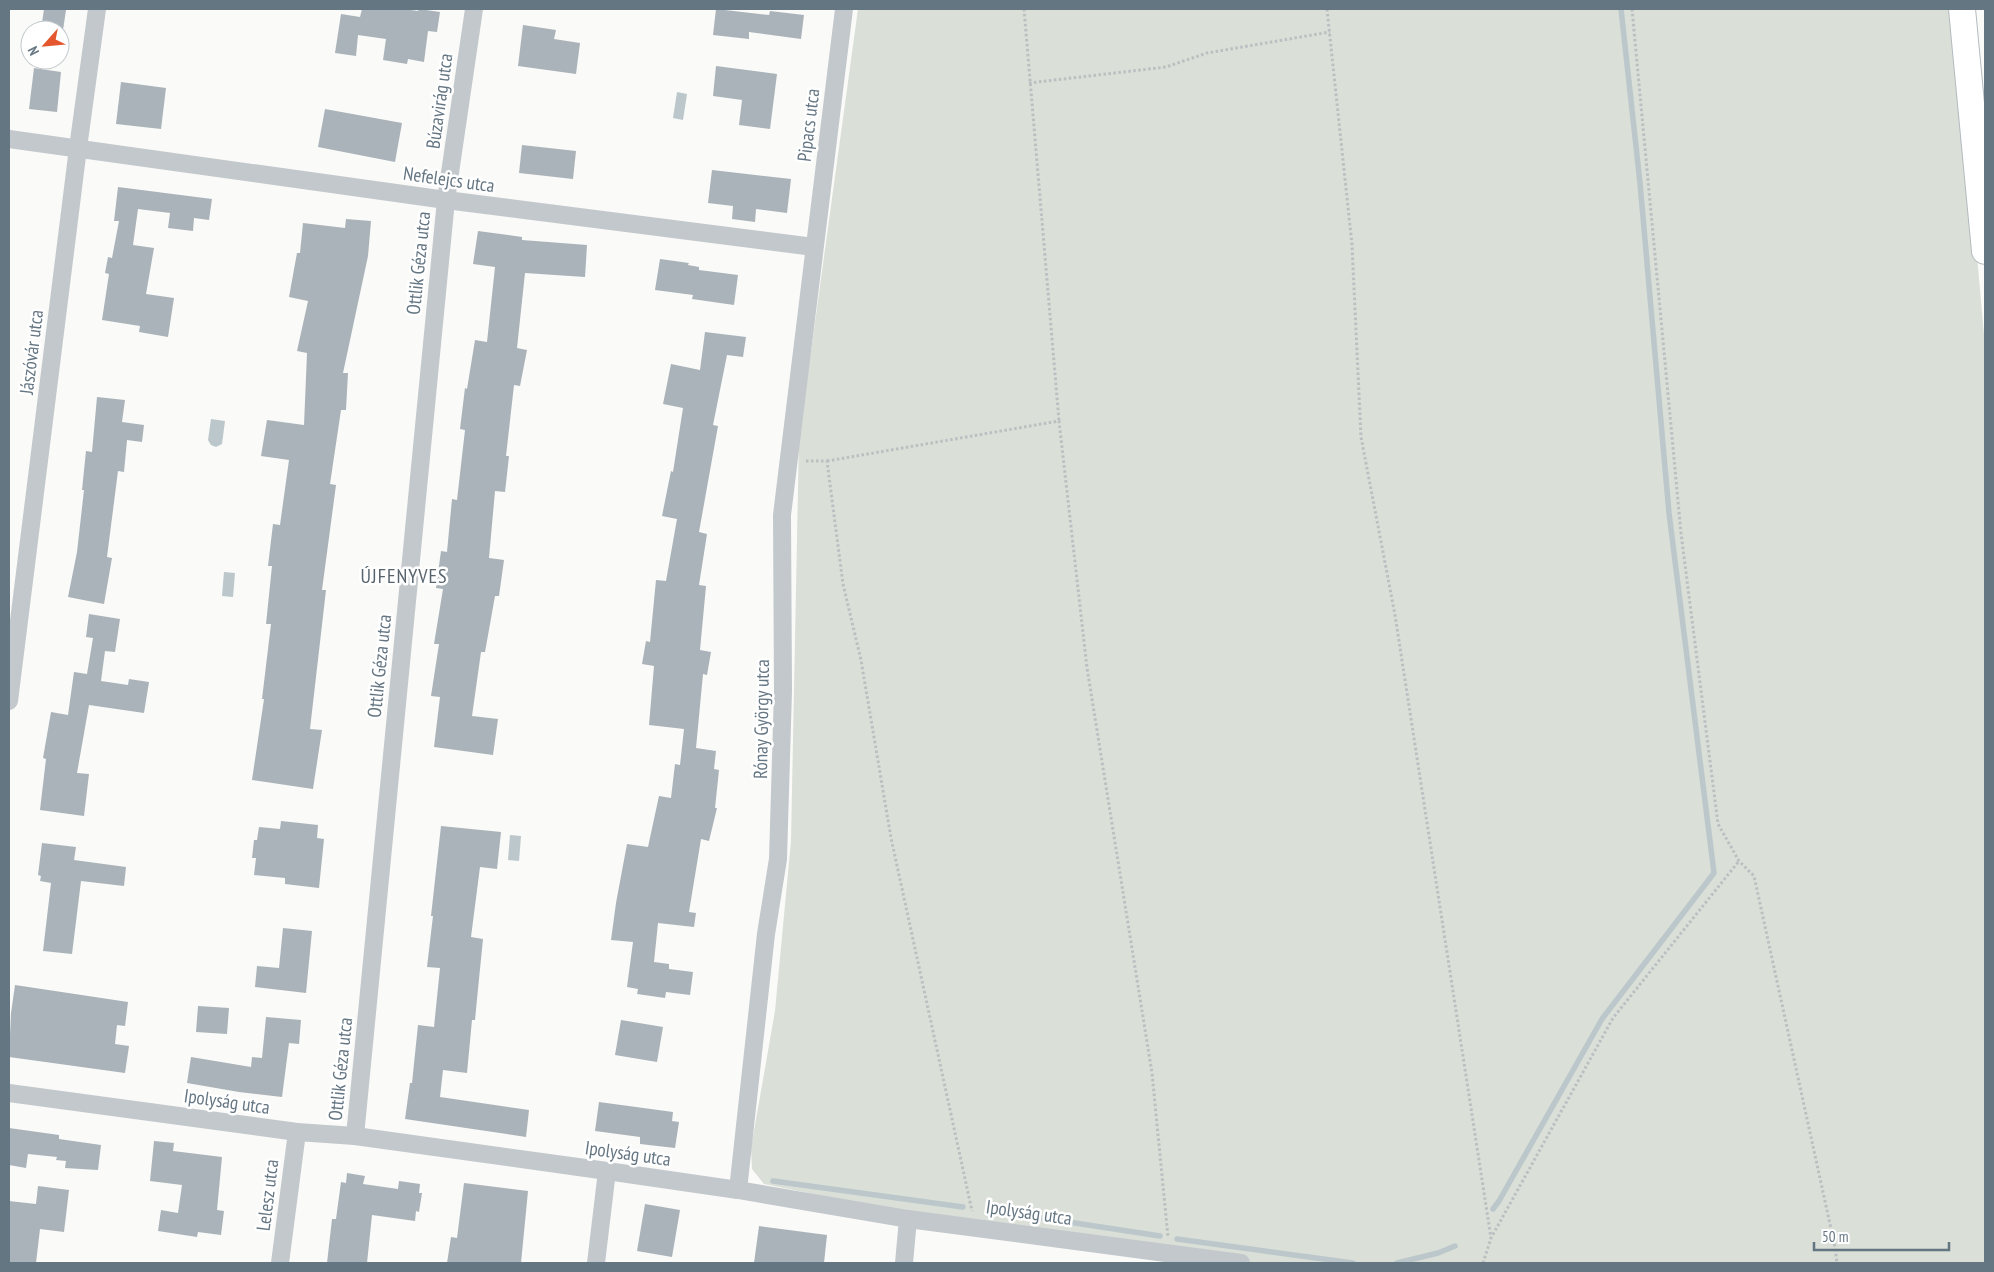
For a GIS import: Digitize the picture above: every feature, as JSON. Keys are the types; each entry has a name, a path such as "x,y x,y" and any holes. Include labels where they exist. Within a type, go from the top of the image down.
{"main road":[{"path":"1962,9 1985,250"}],"street":[{"name":"Jászóvár utca","path":"9,701 97,9"},
{"name":"Búzavirág utca","path":"446,200 474,9"},
{"name":"Pipacs utca","path":"814,247 844,9"},
{"name":"Nefelejcs utca","path":"9,139 446,200 814,247"},
{"name":"Ottlik Géza utca","path":"355,1136 446,200"},
{"name":"Rónay György utca","path":"738,1190 766,934 778,858 783,691 782,515 790,461 814,247"},
{"name":"Ipolyság utca","path":"9,1093 297,1132 355,1136 738,1190 908,1219 976,1226 1170,1253 1218,1262 1241,1263"},
{"name":"Lelesz utca","path":"280,1263 297,1132"},
{"path":"596,1263 607,1171"},
{"path":"904,1263 908,1219"}],"path":[{"path":"1024,9 1059,421 1087,668 1152,1073 1170,1253"},
{"path":"1327,9 1352,245 1361,437 1395,615 1491,1238"},
{"path":"1632,9 1681,533 1718,824 1739,861 1754,876 1762,904 1837,1263"},
{"path":"1029,83 1166,67 1207,53 1330,32"},
{"path":"790,461 827,461 1059,421"},
{"path":"827,461 843,584 861,660 891,838 976,1226"},
{"path":"1483,1263 1491,1238 1613,1018 1739,861"}],"shaded area":[{"path":"858,9 1955,9 1985,346 1985,1263 1244,1263 1244,1255 1170,1253 976,1227 764,1184 752,1169 751,1148 775,1011 791,841 799,439"},
{"path":"677,92 687,94 683,120 673,118"},
{"path":"211,419 225,421 222,444 216,447 211,445 208,440"},
{"path":"224,572 235,573 233,597 222,596"},
{"path":"510,835 521,836 519,861 508,860"}],"building":[{"path":"44,9 66,10 64,20 42,20"},
{"path":"362,9 418,11 419,9 440,12 437,32 428,31 424,62 408,59 407,64 383,60 386,39 358,35 356,56 335,53 341,14 360,17"},
{"path":"716,9 769,15 770,11 804,15 801,39 749,32 749,39 713,35"},
{"path":"523,25 556,30 554,39 580,43 576,74 518,66"},
{"path":"716,66 777,74 770,129 739,125 742,100 713,96"},
{"path":"34,70 61,72 57,112 29,109"},
{"path":"121,82 166,88 161,129 116,124"},
{"path":"325,109 402,123 395,162 318,147"},
{"path":"522,145 576,151 573,179 519,173"},
{"path":"712,170 791,179 787,213 756,209 755,222 732,219 733,206 708,203"},
{"path":"118,187 212,199 209,220 194,218 193,231 168,228 170,213 138,209 133,245 154,248 146,294 174,298 168,337 139,332 140,326 102,320 109,274 105,273 108,257 112,258 119,221 114,221"},
{"path":"346,219 371,221 368,256 343,373 348,373 346,410 341,410 330,484 336,485 322,590 326,590 310,729 322,730 313,789 252,780 264,699 262,699 271,624 266,624 272,566 268,566 273,524 280,525 289,460 261,456 267,420 304,425 307,353 297,351 308,301 289,297 297,253 300,253 303,223 345,228"},
{"path":"478,231 522,237 522,240 587,245 585,277 525,273 517,348 527,350 520,386 514,385 506,456 509,456 505,492 495,491 489,558 504,560 499,596 495,596 485,652 481,652 472,716 498,719 493,755 434,747 440,697 431,696 439,644 434,644 443,589 436,588 441,551 447,552 452,499 457,500 465,430 460,429 465,388 467,389 475,340 487,342 495,267 473,264"},
{"path":"660,259 689,263 688,265 699,267 699,270 738,275 734,305 692,299 693,295 655,290"},
{"path":"705,332 746,337 743,357 727,355 713,425 718,426 699,532 707,534 699,585 706,586 700,650 711,652 707,675 703,674 696,748 716,751 714,769 719,770 715,808 717,808 709,841 701,839 689,912 696,913 694,927 658,923 654,962 669,964 669,969 693,972 690,995 666,992 665,998 637,994 638,989 627,987 633,942 611,940 627,844 648,847 659,796 671,798 675,764 680,765 684,729 649,725 654,666 642,664 646,641 650,642 656,580 666,581 677,519 662,516 671,471 673,472 683,408 663,404 671,364 700,370"},
{"path":"97,397 125,400 122,422 144,425 142,442 127,440 124,472 118,471 107,557 112,558 104,604 68,597 77,552 86,451 92,452"},
{"path":"89,614 120,619 115,652 105,651 101,681 128,685 129,679 149,682 144,713 89,705 77,773 89,774 84,816 40,810 46,759 43,758 51,712 68,715 74,672 87,674 93,638 86,637"},
{"path":"281,821 318,825 317,838 324,839 319,888 285,884 285,878 254,875 256,858 252,858 254,840 257,840 259,827 280,829"},
{"path":"441,826 501,832 497,869 480,867 471,937 483,939 475,1020 472,1020 467,1073 443,1070 440,1097 529,1110 526,1137 405,1119 410,1083 412,1083 418,1025 434,1027 440,968 427,967"},
{"path":"42,843 76,847 74,860 126,867 124,886 81,881 72,954 43,951 51,883 40,881 41,876 38,875"},
{"path":"283,928 312,931 306,993 255,987 257,966 279,968"},
{"path":"15,985 128,1002 125,1026 117,1025 115,1044 129,1046 125,1073 9,1057 11,1013"},
{"path":"198,1006 229,1008 227,1034 196,1032"},
{"path":"266,1017 301,1020 299,1044 289,1043 282,1097 187,1083 191,1057 251,1067 252,1057 262,1058"},
{"path":"621,1020 663,1027 657,1062 615,1055"},
{"path":"599,1102 673,1112 672,1121 679,1122 675,1148 640,1144 640,1137 595,1131"},
{"path":"9,1128 59,1135 59,1139 101,1145 98,1170 65,1168 66,1161 56,1160 57,1157 28,1154 26,1168 9,1165"},
{"path":"154,1141 174,1143 173,1151 222,1157 217,1210 224,1211 221,1235 198,1232 197,1237 158,1231 161,1210 178,1213 182,1185 150,1181"},
{"path":"347,1173 365,1176 363,1184 398,1189 399,1181 420,1184 419,1193 422,1193 419,1212 416,1211 415,1221 372,1215 367,1263 327,1263 332,1219 336,1219 341,1182 346,1183"},
{"path":"464,1183 528,1191 521,1263 447,1263 451,1237 457,1238"},
{"path":"38,1186 69,1190 64,1232 40,1229 36,1263 9,1263 9,1201 36,1204"},
{"path":"645,1204 680,1210 672,1257 637,1251"},
{"path":"759,1226 827,1235 824,1263 754,1263"}],"waterway":[{"path":"1493,1209 1602,1019 1714,873 1669,513 1640,183 1621,9"},
{"path":"773,1181 963,1207"},
{"path":"990,1210 1160,1236"},
{"path":"1177,1239 1353,1263"},
{"path":"1397,1263 1438,1253 1455,1246"}],"district":[{"name":"ÚJFENYVES","path":"404,576"}]}
